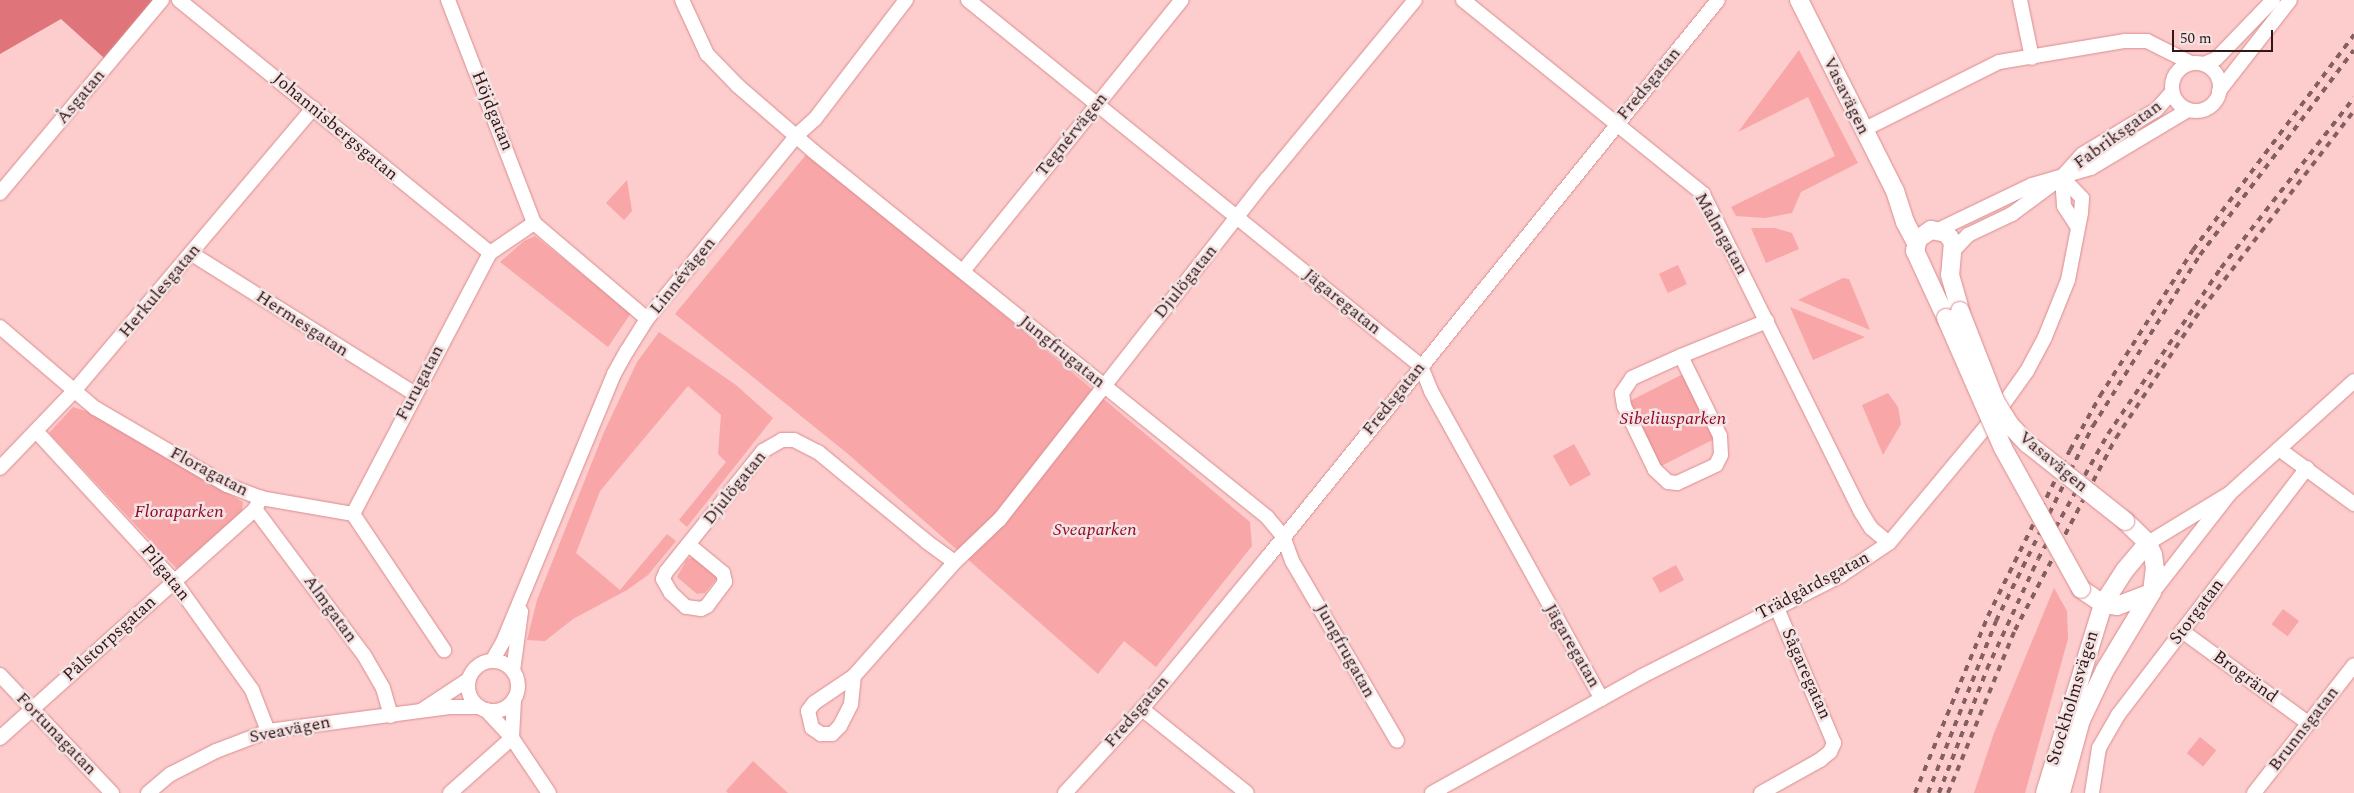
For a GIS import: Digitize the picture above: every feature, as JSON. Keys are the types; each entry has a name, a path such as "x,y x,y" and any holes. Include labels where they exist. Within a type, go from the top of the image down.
{"main road":[{"name":"Vasavägen","path":"1799,0 1895,192 1905,222 1916,243 1915,251 1953,315 1995,401 2010,424 2028,444 2125,521 2148,543 2156,569 2152,592"},
{"name":"Vasavägen","path":"1895,192 1934,230 1951,239 1953,254 1950,275 1953,315 2003,448 2082,589"},
{"path":"1916,243 1934,230"},
{"path":"1921,263 1939,268 1953,254"},
{"name":"Stockholmsvägen","path":"2045,793 2092,634 2103,604 2125,570 2148,543"},
{"path":"2082,589 2103,604 2128,604 2152,592"},
{"path":"2082,589 2092,634"},
{"name":"Stockholmsvägen","path":"2061,793 2080,720 2105,670 2152,592"}],"street":[{"name":"Åsgatan","path":"0,193 162,0"},
{"name":"Johannisbergsgatan","path":"179,0 490,253"},
{"name":"Höjdgatan","path":"448,0 534,223 648,319"},
{"name":"Jungfrugatan","path":"682,0 707,54 720,69 813,151 1268,517 1283,536 1292,561 1397,741"},
{"name":"Linnévägen","path":"492,661 524,591 614,374 648,319 797,135 815,119 906,0"},
{"name":"Jägaregatan","path":"968,0 1421,366 1430,391 1602,699"},
{"name":"Tegnérvägen","path":"963,271 1182,0"},
{"name":"Djulögatan","path":"854,676 955,562 1000,519 1238,217 1415,0"},
{"name":"Malmgatan","path":"1462,0 1703,194 1861,512 1871,528 1889,543"},
{"name":"Fredsgatan","path":"1065,793 1142,709 1616,123 1718,0"},
{"path":"2020,0 2032,58"},
{"path":"2175,75 2197,64 2216,59 2273,0"},
{"path":"2164,49 2175,75 2172,92 2177,102 2188,110 2204,110 2211,106 2219,91 2290,0"},
{"path":"1863,130 1999,62 2126,41 2148,41 2197,64 2216,75 2219,91"},
{"name":"Fabriksgatan","path":"1953,254 1968,235 2012,214 2062,177 2083,154 2156,110 2172,92"},
{"name":"Herkulesgatan","path":"0,468 37,432 75,390 192,254 313,108"},
{"name":"Fabriksgatan","path":"1934,230 2032,185 2090,168 2188,110"},
{"path":"2062,177 2064,206 2077,226"},
{"name":"Trädgårdsgatan","path":"1432,793 1776,606 1840,576 1889,543 1978,437 2027,371 2066,284 2077,226 2082,198 2062,177"},
{"path":"490,253 534,223"},
{"name":"Furugatan","path":"353,514 414,393 490,253"},
{"name":"Hermesgatan","path":"192,254 414,393"},
{"path":"1681,356 1720,436 1721,455 1716,464 1677,484 1668,482 1655,470 1624,406 1622,392 1632,378 1681,356 1766,321"},
{"name":"Floragatan","path":"0,327 95,408 258,503 353,514"},
{"path":"2152,592 2230,493 2354,381"},
{"name":"Pilgatan","path":"37,432 175,582 252,690 268,731"},
{"name":"Djulögatan","path":"689,545 723,573 725,582 707,606 701,609 686,606 665,587 663,579 689,545 763,451 782,440 794,440 818,452 927,542 955,562"},
{"path":"2279,449 2354,504"},
{"name":"Storgatan","path":"2092,793 2095,761 2106,733 2307,468"},
{"path":"2148,543 2230,493"},
{"name":"Pålstorpsgatan","path":"0,738 175,582 258,503"},
{"name":"Almgatan","path":"258,503 364,655 383,688 391,716"},
{"path":"353,514 444,650"},
{"name":"Linnévägen","path":"512,671 524,591"},
{"name":"Sågaregatan","path":"1761,793 1820,760 1830,752 1834,743 1776,606"},
{"name":"Brogränd","path":"2182,631 2308,723"},
{"path":"450,793 512,738 517,681 512,671 502,663 492,661 478,666 468,680 469,694 512,738 549,793"},
{"name":"Brunnsgatan","path":"2254,793 2354,665"},
{"name":"Fortunagatan","path":"0,675 112,793"},
{"name":"Sveavägen","path":"417,713 468,680"},
{"path":"482,709 501,710 514,700"},
{"name":"Sveavägen","path":"148,793 171,774 216,751 268,731 451,708 482,709"},
{"path":"1142,709 1247,793"}],"green space":[{"path":"1799,50 1858,163 1801,192 1792,213 1765,218 1736,216 1731,207 1835,156 1808,97 1738,132"},
{"name":"Sveaparken","path":"809,151 1250,522 1252,546 1156,667 1124,641 1098,674 848,454 675,314"},
{"path":"627,180 632,211 624,220 606,203"},
{"path":"1751,228 1775,228 1792,233 1799,249 1766,263"},
{"path":"535,236 631,313 608,347 500,262 524,241"},
{"path":"1678,265 1687,284 1668,293 1659,274"},
{"path":"1843,278 1849,279 1870,330 1798,300"},
{"path":"1790,307 1865,337 1813,360"},
{"path":"659,332 736,385 773,418 687,527 679,520 726,462 718,454 721,415 688,386 600,491 576,553 620,590 667,534 676,541 648,575 627,590 573,619 545,641 527,640 537,600 604,432 637,362"},
{"name":"Sibeliusparken","path":"1685,373 1718,437 1661,466 1628,402"},
{"path":"1888,393 1898,407 1901,424 1883,455 1862,405"},
{"name":"Floraparken","path":"73,407 92,413 243,502 242,511 177,569 49,433"},
{"path":"1574,444 1591,475 1570,486 1553,456"},
{"path":"697,556 717,578 705,593 697,594 677,577 687,559"},
{"path":"1676,565 1684,580 1660,593 1652,578"},
{"path":"2054,588 2067,611 2068,639 2025,793 1974,793 1994,733"},
{"path":"2283,609 2299,621 2288,636 2272,624"},
{"path":"2200,737 2216,750 2203,767 2187,753"},
{"path":"753,761 788,793 728,793 726,791"}],"shaded area":[{"path":"0,0 156,0 104,58 61,19 0,54"}],"railway":[{"path":"1915,793 1988,616 2070,450 2100,396 2193,250 2354,35"},
{"path":"1928,793 1996,621 2093,426 2200,255 2354,50"},
{"path":"1939,793 1987,669 2038,559 2108,434 2221,268 2354,98"},
{"path":"1948,793 2015,630 2116,438 2195,318 2354,111"}]}
